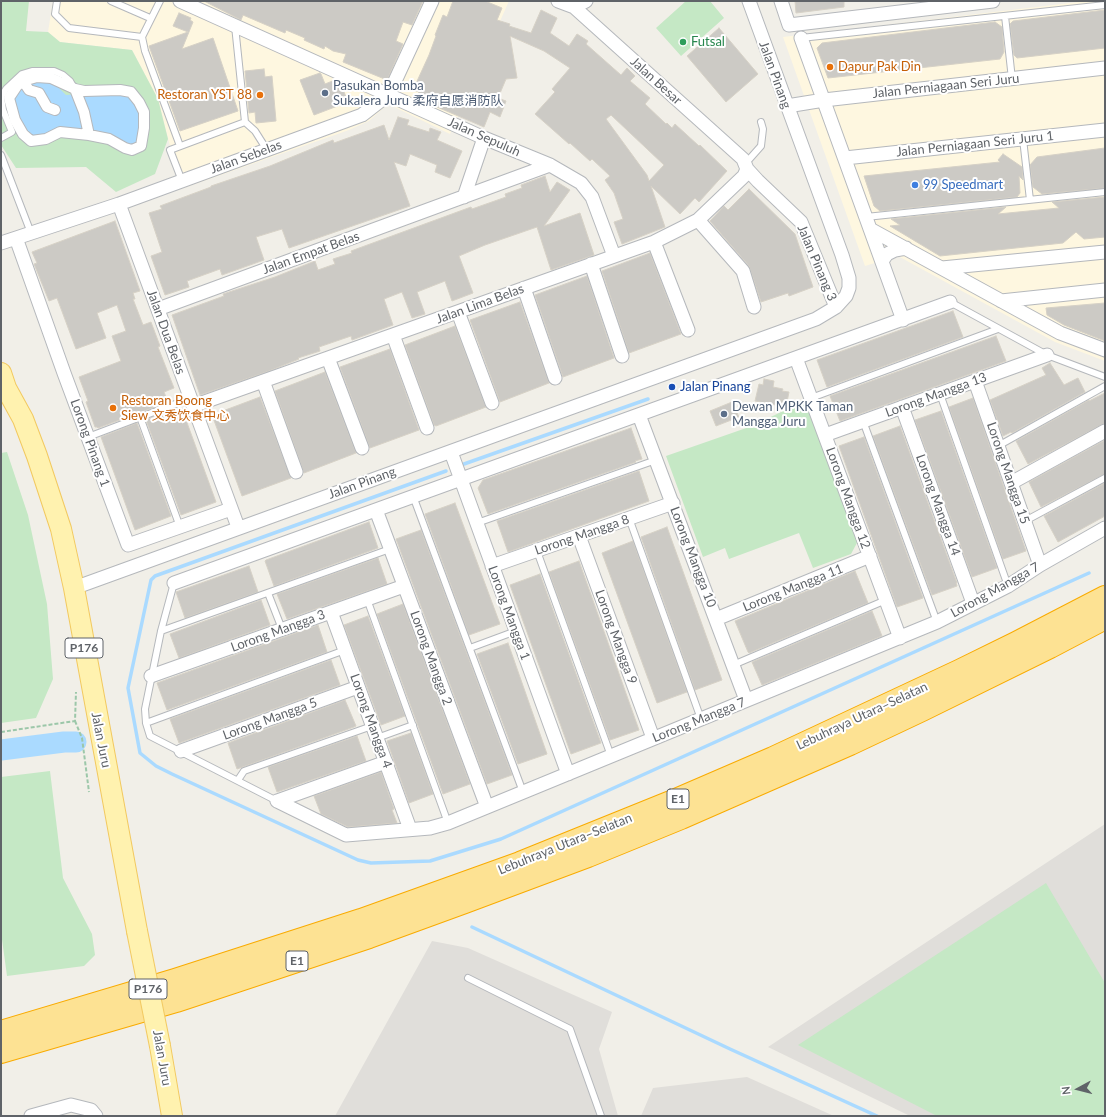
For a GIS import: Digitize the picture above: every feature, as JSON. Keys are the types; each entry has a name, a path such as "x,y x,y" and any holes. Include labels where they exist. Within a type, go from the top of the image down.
{"highway":[{"name":"Lebuhraya Utara–Selatan","path":"1,1032 175,980 361,920 520,863 671,802 787,751 973,664 1105,597"},
{"name":"Lebuhraya Utara–Selatan","path":"1,1052 176,1000 347,944 458,905 588,856 681,818 857,740 922,710 1050,647 1105,618"}],"main road":[{"name":"Jalan Juru","path":"3,383 23,419 61,529 74,588 172,1116"}],"street":[{"name":"Jalan Sepuluh","path":"180,1 484,138 550,165 581,182 592,197 614,256"},
{"name":"Jalan Sebelas","path":"1,243 119,204 362,115 389,94 432,1"},
{"name":"Jalan Besar","path":"558,1 574,7 738,154 746,166"},
{"path":"574,7 586,1"},
{"name":"Jalan Pinang","path":"74,588 238,527 451,452 816,319 836,307 846,296 849,288 849,278 842,255 749,1"},
{"path":"781,1 789,25 993,1"},
{"path":"801,38 903,320"},
{"name":"Jalan Perniagaan Seri Juru","path":"787,106 824,100 1105,68"},
{"path":"37,77 52,78 75,89 84,91 120,90 131,92 139,102 144,112 143,140 141,146 132,150 125,148 109,139 60,132 46,138 31,141 23,134 15,120 9,98 16,86 23,81 37,77"},
{"path":"23,81 29,90 39,93 47,107 55,110"},
{"path":"75,89 84,112 89,135"},
{"name":"Jalan Perniagaan Seri Juru 1","path":"844,158 1105,130"},
{"path":"464,197 484,138"},
{"name":"Jalan Empat Belas","path":"158,309 550,165"},
{"name":"Jalan Lima Belas","path":"192,402 264,381 654,242 698,220 744,176 746,166"},
{"name":"Jalan Pinang 3","path":"746,166 801,222 836,307"},
{"name":"Jalan Dua Belas","path":"119,204 238,527"},
{"path":"698,220 743,271 754,307"},
{"path":"868,223 906,248 1060,333 1105,350"},
{"name":"Lorong Pinang 1","path":"16,238 128,545 231,509"},
{"path":"654,242 688,330"},
{"path":"882,261 887,254 895,250 906,248"},
{"path":"942,268 1105,252"},
{"path":"591,264 622,356"},
{"path":"524,288 555,378"},
{"path":"1001,300 1105,290"},
{"path":"174,583 950,302"},
{"path":"458,312 492,403"},
{"path":"394,335 426,428"},
{"name":"Lorong Mangga 13","path":"825,435 1047,356"},
{"path":"328,358 362,448"},
{"name":"Lorong Mangga 12","path":"796,358 900,638"},
{"path":"264,381 296,472"},
{"name":"Lorong Mangga 15","path":"976,381 1040,565"},
{"name":"Lorong Mangga 14","path":"902,407 973,604"},
{"name":"Lorong Mangga 10","path":"639,415 746,700"},
{"path":"1011,483 1105,432"},
{"name":"Lorong Mangga 1","path":"451,452 568,774"},
{"name":"Lorong Mangga 8","path":"492,566 673,503"},
{"name":"Lorong Mangga 2","path":"376,510 487,807"},
{"name":"Lorong Mangga 7","path":"278,801 346,835 430,828 448,823 937,622 1008,586 1040,565 1105,528"},
{"name":"Lorong Mangga 9","path":"579,536 653,738"},
{"name":"Lorong Mangga 11","path":"716,619 870,556"},
{"name":"Lorong Mangga 3","path":"151,676 404,586"},
{"name":"Lorong Mangga 4","path":"331,612 410,829"},
{"name":"Lorong Mangga 5","path":"181,751 358,687"},
{"path":"278,801 386,762"},
{"path":"39,1115 71,1105 91,1110 96,1116"}],"lane":[{"path":"57,1 55,14 69,28 142,37"},
{"path":"111,1 150,18"},
{"path":"160,1 150,18 142,37 145,51 180,146"},
{"path":"801,38 1105,5"},
{"path":"1005,16 1012,79"},
{"path":"235,26 245,122 255,132 267,150"},
{"path":"1,138 12,132 2,110 2,97 6,89 22,74 32,71 54,71 70,80 75,89"},
{"path":"182,181 170,150 245,122"},
{"path":"746,166 761,146 764,128 762,122"},
{"path":"1023,139 1030,200"},
{"path":"1,155 31,233"},
{"path":"868,223 1030,200 1105,192"},
{"path":"950,302 1047,356 1105,377"},
{"path":"811,398 998,329"},
{"path":"998,446 1105,386"},
{"path":"940,394 1008,586"},
{"path":"88,437 140,417 192,402"},
{"path":"140,417 180,527"},
{"path":"863,421 937,622"},
{"path":"477,523 656,460"},
{"path":"1025,521 1105,478"},
{"path":"413,496 523,792"},
{"path":"629,518 701,719"},
{"path":"161,631 390,549"},
{"path":"537,551 611,756"},
{"path":"174,583 161,631 144,709 150,736 278,801"},
{"path":"268,593 282,629"},
{"path":"367,599 448,823"},
{"path":"733,664 886,600"},
{"path":"470,648 516,631"},
{"path":"146,723 345,650"},
{"path":"238,780 244,771 375,732 413,724"},
{"path":"468,978 570,1029 601,1116"}],"path":[{"path":"76,688 75,721 82,738 89,792"},
{"path":"1,732 75,721"}],"shaded area":[{"path":"53,1 509,1 450,134 388,104 369,121 349,130 181,189 158,99 132,50 60,42 48,32"},
{"path":"1087,1 1105,1 1105,361 1055,342 898,256 865,266 783,37"},
{"path":"1105,824 1105,1116 910,1116 768,1047"},
{"path":"432,941 468,948 612,1012 599,1049 618,1116 335,1116"},
{"path":"747,1077 834,1116 641,1116 653,1088"}],"green space":[{"path":"1,1 29,1 26,31 48,32 60,42 132,50 158,99 168,139 155,174 116,192 86,167 16,168 1,145"},
{"name":"Futsal","path":"686,1 710,1 724,18 681,56 656,28"},
{"path":"806,400 858,541 851,554 813,568 799,533 729,559 725,548 703,557 666,456 752,426"},
{"path":"7,452 28,515 47,604 53,679 36,718 1,723 1,453"},
{"path":"50,771 63,878 92,934 95,955 84,966 7,976 1,932 1,777"},
{"path":"1046,883 1105,983 1105,1116 937,1116 798,1045"}],"water":[{"path":"43,81 53,82 66,95 119,92 131,95 142,115 139,142 132,145 125,145 115,136 107,133 59,129 54,132 32,138 23,130 10,99 22,84"}],"building":[{"path":"204,1 423,1 412,25 403,22 396,41 403,44 387,80 343,62 346,54 333,51 325,46 324,49 304,40 305,38 286,30 285,33 243,15 241,20"},
{"path":"453,1 485,1 502,8 497,20 510,24 509,26 531,33 541,10 557,18 550,33 569,46 577,34 588,41 586,44 621,75 627,68 635,76 630,81 650,98 645,104 672,128 675,124 727,171 699,202 695,198 680,214 651,186 665,227 622,244 614,222 623,219 614,193 605,180 610,176 592,159 590,161 535,114 555,92 552,89 570,68 544,51 510,36 517,78 506,79 498,98 506,101 500,117 490,112 484,127 416,98 419,92 413,90 429,55 443,15 447,17","holes":["611,115 664,165 649,181 647,175 606,119"]},
{"path":"795,1 844,1 844,7 796,13"},
{"path":"1105,10 1105,48 1017,58 1014,55 1010,24 1013,21"},
{"path":"179,13 191,18 190,20 193,22 182,49 213,38 238,111 180,131 149,46 188,32 173,26"},
{"path":"995,22 1002,27 1004,52 1000,59 828,78 817,48 822,43"},
{"path":"719,28 758,74 726,102 687,56"},
{"name":"Restoran YST 88","path":"264,69 265,77 272,76 276,121 256,123 255,112 249,113 245,71"},
{"name":"Pasukan Bomba Sukalera Juru 柔府自愿消防队","path":"320,73 325,84 335,80 340,82 348,102 314,115 300,80"},
{"path":"398,117 409,120 407,125 429,132 430,128 441,132 437,140 462,151 450,178 435,172 437,165 410,154 406,166 394,162 410,206 289,248 282,229 256,237 264,260 222,275 220,269 187,281 189,287 165,295 151,256 162,252 149,213 162,209 160,206 211,186 270,166 333,140 334,143 384,125 389,140"},
{"path":"1105,148 1105,188 1042,194 1033,187 1030,165 1037,157"},
{"path":"1003,154 1022,167 1023,180 1019,176 1020,193 1017,197 880,211 874,206 864,176 1000,162 998,160"},
{"path":"545,176 550,192 557,182 570,190 544,226 580,213 594,255 551,270 537,227 485,245 459,256 473,293 452,301 445,281 417,292 425,314 412,318 402,292 384,299 393,325 352,340 351,336 319,347 320,351 298,358 299,359 269,371 200,395 172,315 224,296 223,294 275,277 315,261 318,270 335,264 333,259 352,253 351,251 471,207 472,209 506,197 505,194 522,188 521,185"},
{"path":"749,189 795,234 813,287 789,296 788,293 761,302 749,266 710,221 724,206 728,210"},
{"path":"1105,197 1105,237 1084,239 1076,232 1063,243 940,256 890,226 900,225 891,219 1006,207 998,214 1059,208 1052,202"},
{"path":"115,221 140,291 133,293 135,299 133,299 143,325 151,322 160,346 158,347 174,388 164,392 168,402 98,428 95,427 86,402 88,401 79,377 121,361 112,336 126,331 117,305 97,313 106,338 76,349 57,298 49,301 34,264 37,263 32,252"},
{"path":"650,253 681,334 629,353 602,271"},
{"path":"587,276 614,358 563,377 535,295"},
{"path":"520,302 549,383 500,402 470,320"},
{"path":"1105,303 1105,341 1064,325 1047,315 1046,308"},
{"path":"953,311 963,337 827,387 817,360"},
{"path":"455,326 486,407 436,426 434,425 405,345"},
{"path":"996,336 1006,361 840,421 830,396"},
{"path":"390,349 419,430 370,448 340,367"},
{"path":"1050,363 1064,385 1078,378 1085,392 1012,433 1011,432 1003,436 990,400 1046,375 1042,368"},
{"path":"325,372 356,453 304,473 275,391"},
{"path":"764,379 774,381 773,387 789,392 786,407 755,401 759,384 763,385"},
{"path":"1105,393 1105,423 1028,464 1016,441 1089,400"},
{"path":"260,397 291,478 242,496 212,415"},
{"path":"973,398 1026,551 1003,559 949,407"},
{"name":"Dewan MPKK Taman Mangga Juru","path":"732,402 739,417 716,426 710,411"},
{"path":"182,409 216,502 181,515 146,420 171,410 172,412"},
{"path":"941,411 997,568 972,577 915,420"},
{"path":"137,423 171,516 135,530 101,437"},
{"path":"900,426 957,583 957,586 932,595 873,436"},
{"path":"631,428 642,459 488,514 478,488 483,480"},
{"path":"864,437 923,598 897,607 839,446"},
{"path":"1105,440 1105,474 1041,507 1029,482"},
{"path":"639,471 649,501 508,552 497,521"},
{"path":"1105,483 1105,516 1058,542 1044,516"},
{"path":"455,503 500,624 469,635 425,514"},
{"path":"369,522 378,548 274,586 265,561 266,560"},
{"path":"667,527 722,680 695,690 641,537"},
{"path":"421,530 512,775 487,784 396,539"},
{"path":"633,541 687,692 657,703 602,553"},
{"path":"378,558 387,584 287,619 277,594"},
{"path":"579,561 639,730 610,740 549,572"},
{"path":"249,566 258,592 185,618 176,592"},
{"path":"855,571 868,603 749,653 748,652 735,621"},
{"path":"540,574 601,743 571,754 510,585"},
{"path":"261,600 270,625 179,658 170,634"},
{"path":"403,604 470,784 443,794 377,614"},
{"path":"872,611 882,636 762,685 752,662"},
{"path":"368,616 405,716 381,725 344,625"},
{"path":"318,625 327,652 167,710 157,683"},
{"path":"508,643 547,754 518,764 477,654"},
{"path":"331,660 340,685 179,743 170,719"},
{"path":"345,700 356,726 237,769 228,743"},
{"path":"411,733 433,794 409,803 387,741"},
{"path":"357,736 366,761 277,792 268,767"},
{"path":"381,772 394,809 392,810 397,823 348,827 321,814 314,796"}],"waterway":[{"path":"464,464 648,399"},
{"path":"446,471 155,576 151,580 128,688 140,753 156,766 172,774 358,860 371,863 430,861 501,839 1089,573"},
{"path":"1,750 64,742 76,742"},
{"path":"472,927 730,1049 877,1116"}],"place":[{"name":"Futsal","path":"683,42"},
{"name":"Dapur Pak Din","path":"830,67"},
{"name":"Pasukan Bomba Sukalera Juru 柔府自愿消防队","path":"325,93"},
{"name":"Restoran YST 88","path":"260,95"},
{"name":"99 Speedmart","path":"915,185"},
{"name":"Jalan Pinang","path":"672,387"},
{"name":"Restoran Boong Siew 文秀饮食中心","path":"113,408"},
{"name":"Dewan MPKK Taman Mangga Juru","path":"724,414"}]}
